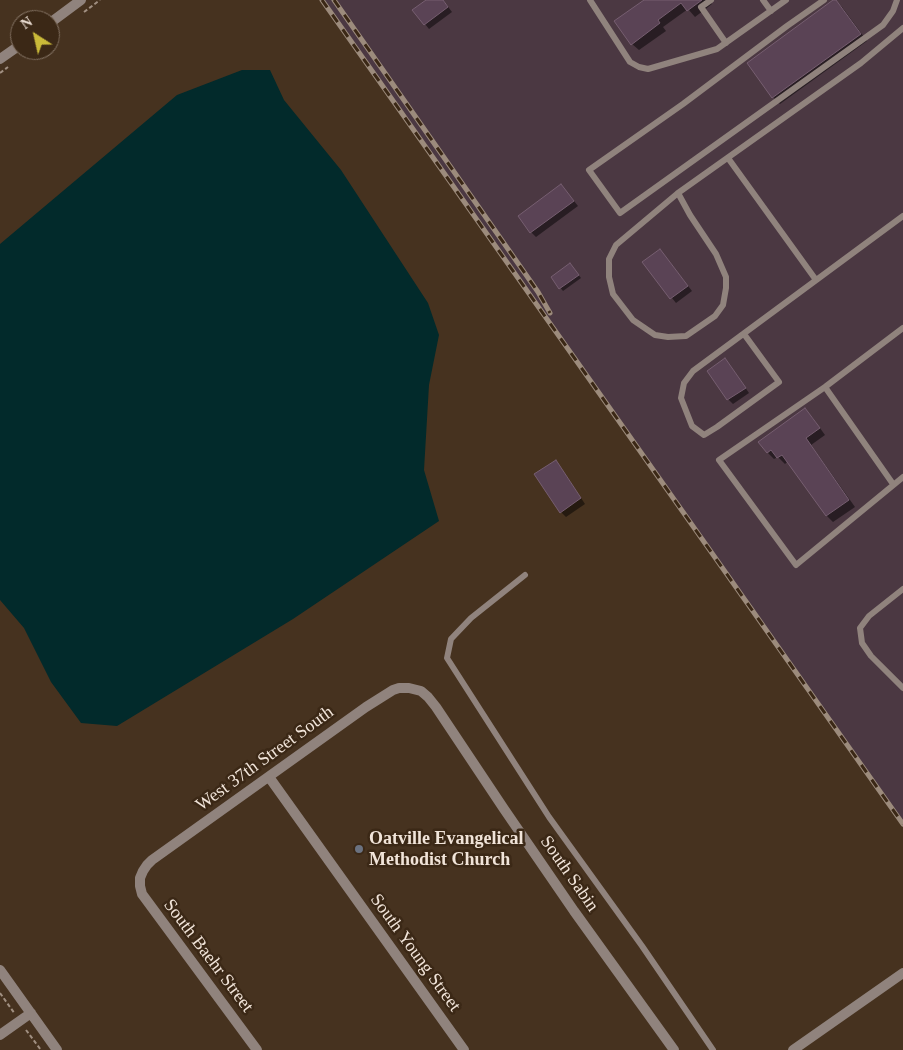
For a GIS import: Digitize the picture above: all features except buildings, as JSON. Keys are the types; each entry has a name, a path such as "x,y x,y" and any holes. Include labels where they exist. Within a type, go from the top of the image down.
{"street":[{"path":"60,16 81,0"},
{"name":"West 37th Street South","path":"140,878 152,860 366,707 399,688 421,691"},
{"name":"South Sabin","path":"421,691 436,707 569,903 674,1050"},
{"name":"South Young Street","path":"269,777 464,1050"},
{"name":"South Baehr Street","path":"140,878 142,894 150,906 257,1050"},
{"path":"0,970 57,1050"},
{"path":"793,1050 903,973"},
{"path":"0,1035 31,1013"}],"lane":[{"path":"590,0 630,62 648,69 717,49 786,0"},
{"path":"711,0 701,7 726,43"},
{"path":"763,0 772,11"},
{"path":"824,0 590,170 620,213 883,26 893,11 897,0"},
{"path":"678,193 690,216 716,254 726,276 726,288 723,305 715,316 686,336 668,337 655,335 632,320 613,294 609,277 609,259 616,245 678,193 861,63 903,28"},
{"path":"728,158 816,280"},
{"path":"744,334 779,382 704,435 692,426 681,398 684,383 693,371 903,216"},
{"path":"903,328 825,387 719,460 796,565 903,477"},
{"path":"825,387 893,484"},
{"path":"525,575 471,618 451,638 447,658 549,817 642,946 713,1050"},
{"path":"903,589 869,616 860,628 862,643 871,656 903,688"}],"shaded area":[{"path":"321,0 903,0 903,825"}],"water":[{"path":"242,70 270,70 284,100 341,170 428,303 439,335 429,385 424,470 439,521 293,619 117,726 81,723 51,682 24,628 0,600 0,244 177,95"}],"railway":[{"path":"322,0 903,824"},
{"path":"334,0 538,292 550,313"}],"place":[{"name":"Oatville Evangelical Methodist Church","path":"359,849"}]}
